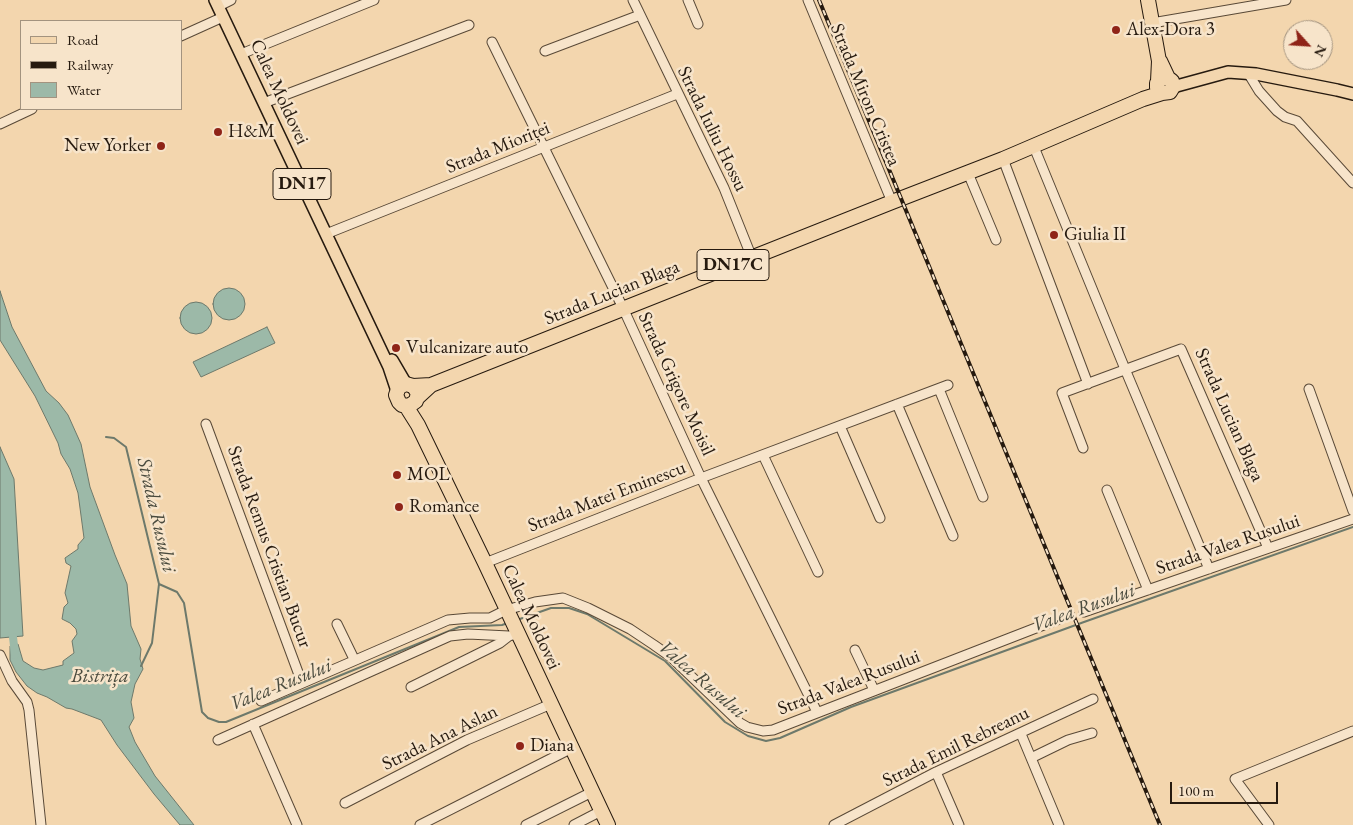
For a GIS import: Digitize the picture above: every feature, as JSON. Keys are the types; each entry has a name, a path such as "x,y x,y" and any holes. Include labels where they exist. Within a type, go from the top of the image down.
{"highway":[{"path":"1148,0 1160,60 1168,85"},
{"name":"Strada Lucian Blaga","path":"409,394 1034,147 1143,99 1168,85"},
{"name":"Calea Moldovei","path":"409,394 418,424 485,563 511,625 608,825"}],"main road":[{"name":"Calea Moldovei","path":"223,1 409,394"},
{"name":"Calea Moldovei","path":"223,1 223,17 389,367 409,394"},
{"name":"DN17C","path":"1168,85 1228,72 1248,73 1353,94"}],"street":[{"path":"246,52 374,0"},
{"name":"Strada Iuliu Hossu","path":"632,0 724,188 752,258"},
{"path":"688,0 698,24"},
{"name":"Strada Miron Cristea","path":"808,0 892,202"},
{"path":"1152,23 1286,0"},
{"path":"545,51 640,15"},
{"path":"182,36 223,17"},
{"path":"269,101 470,25"},
{"name":"Strada Grigore Moisil","path":"492,42 623,308 701,478 817,712"},
{"path":"1248,73 1259,90 1277,111 1285,117 1297,121 1353,183"},
{"name":"Strada Mioriței","path":"331,232 677,94"},
{"path":"0,124 30,110"},
{"path":"1034,147 1209,568"},
{"path":"1003,159 1088,384"},
{"path":"968,173 996,240"},
{"name":"Strada Lucian Blaga","path":"1083,448 1062,393 1181,349 1268,548"},
{"name":"Strada Matei Eminescu","path":"485,563 701,478 943,387 983,497"},
{"path":"1309,389 1353,511"},
{"path":"898,404 953,536"},
{"name":"Strada Remus Cristian Bucur","path":"206,424 302,682"},
{"path":"840,426 880,518"},
{"path":"763,455 818,572"},
{"path":"1107,490 1148,590"},
{"name":"Strada Valea Rusului","path":"1084,612 1353,519"},
{"name":"Strada Valea Rusului","path":"511,625 535,602 563,598 588,608 630,629 671,657 740,723 763,731 773,730 1059,619"},
{"path":"261,701 354,659 448,620 490,618 511,625"},
{"path":"337,624 354,659"},
{"path":"411,687 500,643 511,625"},
{"path":"218,740 450,636 511,625"},
{"path":"856,650 874,690"},
{"path":"0,656 12,681 27,702 29,710 41,825"},
{"name":"Strada Emil Rebreanu","path":"834,825 936,772 1094,699"},
{"name":"Strada Ana Aslan","path":"346,803 467,740 550,704"},
{"path":"253,724 297,825"},
{"path":"1269,825 1235,779 1353,731"},
{"path":"1031,758 1068,740 1092,733"},
{"path":"1020,734 1059,825"},
{"path":"420,825 572,748"},
{"path":"936,772 959,825"},
{"path":"526,825 592,792"},
{"path":"574,825 601,811"}],"water":[{"path":"229,288 235,289 240,293 244,298 244,310 240,315 235,319 229,320 223,319 218,315 214,310 213,304 214,298 218,293 223,289"},
{"name":"Bistrița","path":"0,291 12,327 46,391 68,415 81,444 90,487 127,584 131,626 141,649 140,659 143,669 135,684 131,702 134,718 129,727 135,742 155,776 194,825 180,825 117,745 101,720 66,708 37,693 27,686 16,672 10,660 10,646 18,644 23,661 34,668 43,670 63,665 63,661 74,653 72,641 77,634 76,629 62,619 64,607 68,603 65,593 71,566 66,563 65,558 78,549 78,545 84,538 78,493 70,469 61,454 58,443 35,396 0,340"},
{"path":"196,302 202,303 207,307 211,312 211,324 207,329 202,333 196,334 190,333 185,329 181,324 180,318 181,312 185,307 190,303"},
{"path":"267,327 275,343 201,377 193,362"},
{"path":"0,447 14,479 23,636 0,638"}],"waterway":[{"name":"Strada Rusului","path":"106,437 114,438 126,447 159,584 152,643 141,666"},
{"name":"Valea Rusului","path":"517,620 551,608 569,608 587,614 665,661 725,722 748,736 766,741 780,738 851,707 1084,622 1353,527"},
{"name":"Valea Rusului","path":"159,584 177,592 184,603 202,712 208,718 219,722 226,722 459,627 502,625 508,623"},
{"path":"13,637 15,655"}],"railway":[{"path":"819,0 1160,825"}],"place":[{"name":"Alex-Dora 3","path":"1116,30"},
{"name":"H&M","path":"218,132"},
{"name":"New Yorker","path":"161,146"},
{"name":"Giulia II","path":"1054,235"},
{"name":"Vulcanizare auto","path":"396,348"},
{"name":"MOL","path":"397,475"},
{"name":"Romance","path":"399,507"},
{"name":"Diana","path":"520,746"}]}
